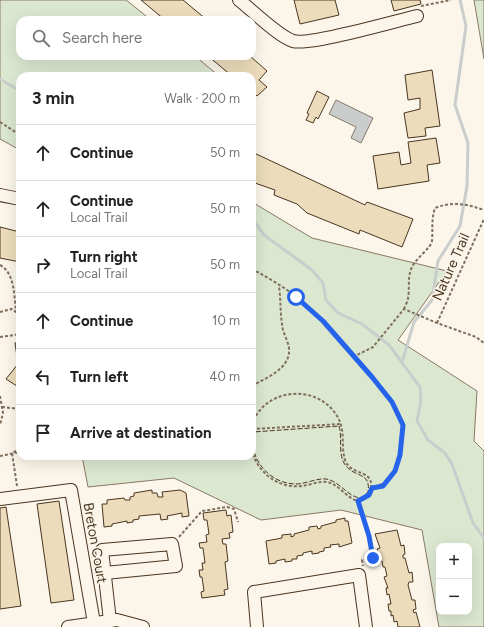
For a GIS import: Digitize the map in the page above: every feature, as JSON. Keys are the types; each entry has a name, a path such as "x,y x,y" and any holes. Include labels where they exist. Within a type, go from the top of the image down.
{"street":[{"path":"239,0 286,37 301,42 318,40 417,16"},
{"path":"0,195 16,198"},
{"name":"Breton Court","path":"0,499 71,490 94,623"},
{"name":"Breton Court","path":"105,573 176,566 172,544 102,550 110,621"},
{"path":"257,627 254,592 358,575 366,627"},
{"path":"68,627 117,620 143,627"}],"path":[{"path":"428,4 451,0"},
{"path":"0,122 16,132"},
{"path":"353,357 373,347 404,309 408,298 408,282 411,268 420,255 429,248 432,242 432,217 435,208 452,203 472,206 484,210"},
{"name":"Nature Trail","path":"437,323 484,219"},
{"path":"0,265 8,272 12,280 16,311 12,309 0,312"},
{"path":"256,272 296,297 323,321 392,402 403,425 400,455 395,471 383,486 372,488"},
{"path":"256,384 277,372 286,362 289,355 289,346 283,330 279,286"},
{"path":"404,309 476,337 484,343"},
{"path":"0,336 7,338 16,334"},
{"path":"256,417 275,398 284,394 309,394 322,400 335,412 341,424 346,461 349,466 368,477 372,483 372,488 369,495 358,501"},
{"path":"0,396 3,413 0,425"},
{"path":"2,406 16,408"},
{"path":"256,430 341,424"},
{"path":"12,454 16,452"},
{"path":"0,456 16,453"},
{"path":"12,454 19,497"},
{"path":"256,458 261,469 274,480 293,486 326,482 332,484 358,501 369,536 373,558 362,560 364,569 358,575"},
{"path":"172,544 202,511 227,508 234,509 238,522"}],"green space":[{"path":"0,0 126,0 146,16 16,16 16,60 200,60 214,72 16,72 16,148 0,139"},
{"path":"474,0 484,0 484,59"},
{"path":"256,204 312,238 447,271 398,340 477,391 474,441 484,451 484,627 439,627 437,615 472,615 472,543 436,543 436,610 422,530 341,510 261,520 174,478 88,487 83,460 256,460"}],"shaded area":[{"path":"336,100 373,118 361,143 351,138 356,127 329,114"}],"building":[{"path":"141,0 183,0 202,16 160,16"},
{"path":"294,0 335,0 339,15 300,24"},
{"path":"391,0 420,0 421,4 394,11"},
{"path":"213,60 255,60 267,71 259,80 267,87 257,96 256,72 227,72"},
{"path":"432,70 440,126 425,128 426,136 408,138 404,113 420,109 420,98 408,100 405,75"},
{"path":"317,91 329,97 318,119 316,117 313,123 306,120 309,114 307,113"},
{"path":"436,138 440,163 427,165 429,181 378,189 373,156 399,152 401,165 411,163 408,142"},
{"path":"256,154 365,205 367,202 413,219 402,247 360,230 359,234 307,213 297,204 274,195 275,190 256,183"},
{"path":"0,227 16,231 16,261 0,258"},
{"path":"16,366 16,385 6,379"},
{"path":"152,490 152,493 157,493 158,497 163,497 162,492 180,490 186,493 189,516 182,517 182,513 167,516 168,519 161,520 160,514 139,516 139,519 133,520 133,522 127,523 127,521 104,527 102,504 107,504 107,500 124,498 125,500 130,500 130,497 134,496 134,493"},
{"path":"59,501 74,600 51,603 37,504"},
{"path":"6,507 21,606 0,609 0,508"},
{"path":"226,510 227,516 231,515 233,532 229,533 230,538 222,539 223,544 226,544 228,561 225,562 228,589 224,590 225,595 202,598 201,592 204,591 202,577 200,577 199,570 203,570 202,563 205,563 203,548 200,548 199,543 207,542 206,535 209,534 207,520 204,520 203,513"},
{"path":"345,518 345,521 348,521 352,543 339,547 339,544 330,545 331,547 324,548 324,551 319,553 312,554 312,551 297,556 297,559 292,559 292,561 285,562 285,559 269,564 266,541 282,538 282,535 291,534 291,537 294,536 294,534 309,530 309,527 317,526 318,529 321,528 321,526"},
{"path":"397,530 401,546 404,545 405,554 403,555 403,558 405,558 409,573 412,572 413,582 409,582 408,585 412,600 415,600 416,609 413,610 414,613 416,612 420,627 398,627 397,621 394,622 393,615 391,616 391,611 389,611 388,604 391,604 389,594 387,595 386,588 388,588 384,577 387,576 385,567 383,567 382,561 380,561 379,555 378,556 377,549 380,548 375,534"}],"waterway":[{"path":"402,362 414,322 432,300 438,261 460,226 467,186 468,143 455,105 466,26 460,0"},
{"path":"0,79 16,89"},
{"path":"256,224 264,235 312,270 323,283 326,300 338,313 362,324 389,345 420,387 421,401 417,421 428,440 445,453 452,464 473,523 484,538"}],"fence":[{"path":"256,457 262,468 277,480 296,484 318,479 331,480 352,495 361,498 368,492 367,481 362,476 350,470 343,462 339,426"},
{"path":"256,432 339,426"}],"route":[{"path":"296,297 323,321 372,377 392,402 403,425 400,455 395,471 383,486 372,488 369,495 358,501 362,518 369,536 373,558"}]}
